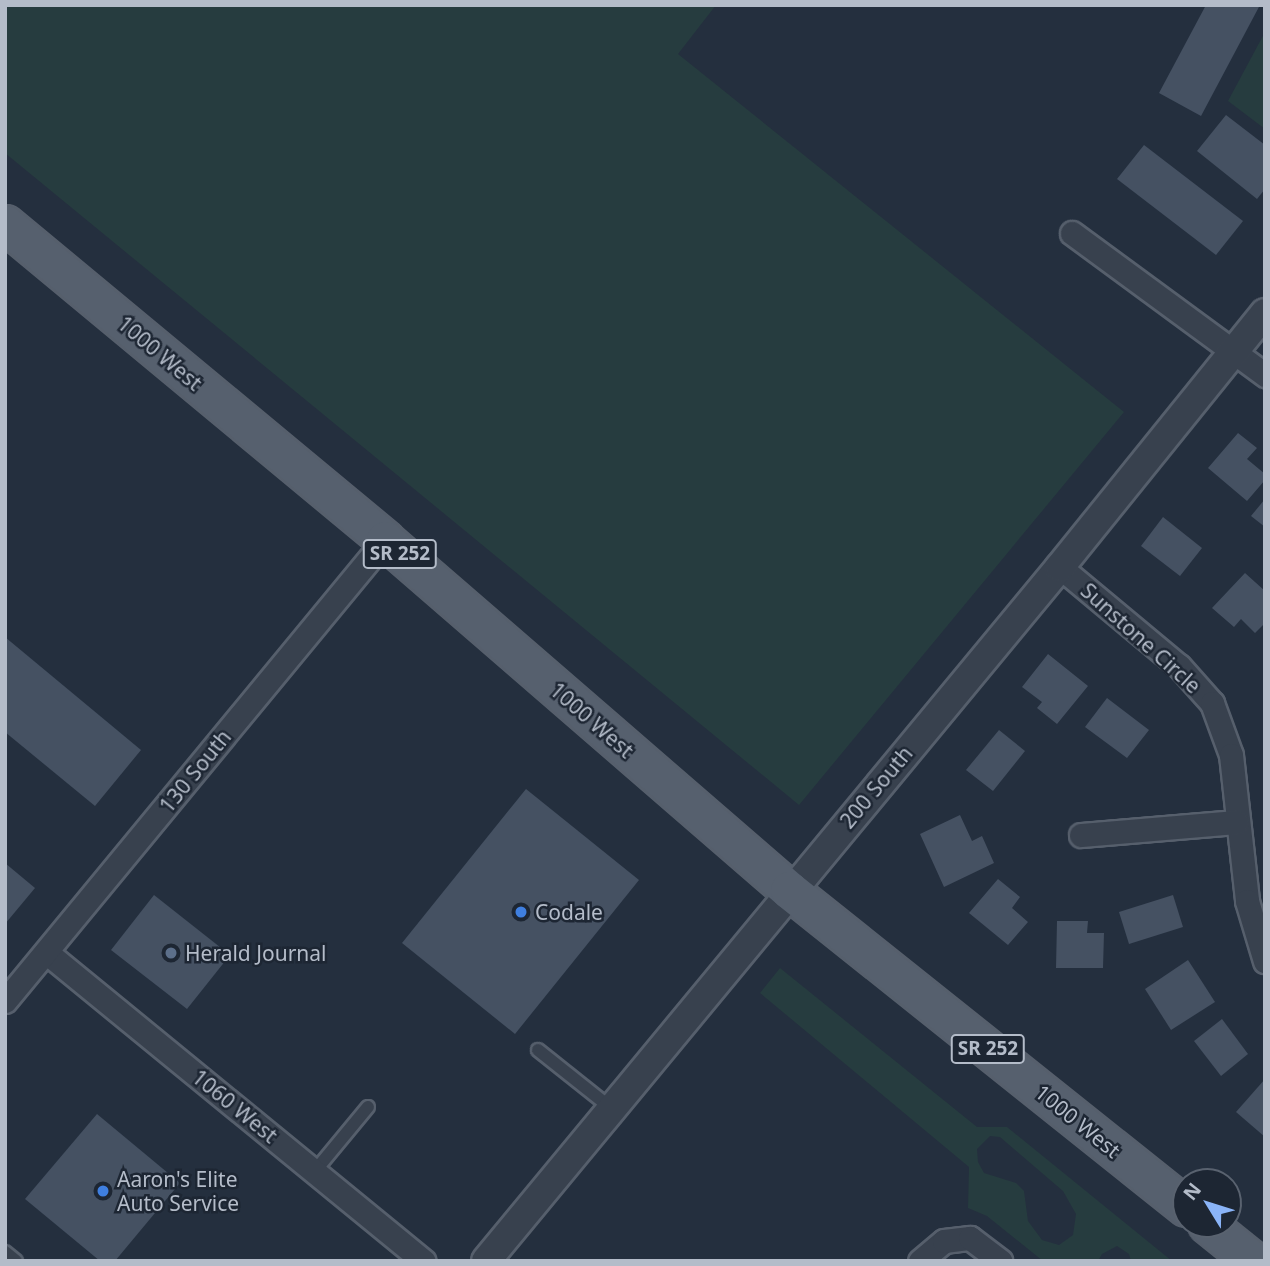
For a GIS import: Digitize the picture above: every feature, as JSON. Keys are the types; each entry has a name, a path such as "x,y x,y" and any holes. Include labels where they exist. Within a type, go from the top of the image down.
{"main road":[{"name":"1000 West","path":"5,224 385,540 789,890 1172,1196"},
{"path":"1224,1238 1253,1261"}],"street":[{"path":"1072,233 1265,375"},
{"name":"200 South","path":"486,1261 789,890 1060,567 1265,313"},
{"name":"130 South","path":"5,1001 385,540"},
{"name":"Sunstone Circle","path":"1060,567 1179,666 1212,704 1231,755 1236,822 1247,901 1265,961"},
{"path":"1081,835 1236,822"},
{"name":"1060 West","path":"46,952 424,1261"},
{"path":"920,1261 944,1241 970,1238 1000,1261"}],"lane":[{"path":"538,1050 611,1108"},
{"path":"314,1171 368,1107"},
{"path":"5,1252 16,1261"}],"green space":[{"path":"5,5 716,5 678,54 1124,412 799,805 5,153"},
{"path":"1265,32 1265,129 1228,101"},
{"path":"780,968 977,1127 1007,1127 1172,1261 1131,1261 1129,1254 1117,1246 1102,1254 1098,1261 1043,1261 987,1216 968,1208 969,1167 760,993","holes":["990,1136 1000,1137 1063,1191 1076,1214 1073,1235 1059,1245 1042,1240 1028,1221 1024,1191 1016,1183 984,1173 978,1162 977,1149"]}],"building":[{"path":"1206,5 1260,5 1201,116 1159,93"},
{"path":"1226,115 1265,145 1265,189 1257,199 1197,151"},
{"path":"1144,145 1243,221 1216,255 1117,179"},
{"path":"1238,433 1257,448 1247,459 1265,474 1265,480 1247,501 1208,468"},
{"path":"1265,499 1265,527 1251,516"},
{"path":"1163,517 1202,548 1180,576 1141,546"},
{"path":"1245,573 1265,591 1265,623 1255,633 1241,619 1234,627 1212,608"},
{"path":"5,637 141,750 95,806 5,732"},
{"path":"1048,654 1088,686 1057,724 1037,708 1042,702 1022,687"},
{"path":"1107,698 1149,730 1127,758 1085,727"},
{"path":"999,730 1025,751 993,791 966,770"},
{"name":"Codale","path":"526,789 639,880 515,1034 402,943"},
{"path":"960,815 972,841 982,836 994,863 944,887 920,834"},
{"path":"5,863 35,888 5,924"},
{"path":"998,879 1020,897 1012,908 1028,922 1008,945 969,913"},
{"name":"Herald Journal","path":"154,895 230,955 187,1009 111,950"},
{"path":"1173,895 1183,927 1129,944 1119,912"},
{"path":"1057,921 1088,921 1087,933 1104,933 1103,968 1056,968"},
{"path":"1188,960 1215,1002 1171,1030 1145,989"},
{"path":"1222,1019 1248,1054 1221,1076 1194,1041"},
{"path":"1265,1079 1265,1137 1236,1112"},
{"name":"Aaron's Elite Auto Service","path":"97,1114 180,1183 115,1261 100,1261 25,1199"}],"place":[{"name":"Codale","path":"521,912"},
{"name":"Herald Journal","path":"171,953"},
{"name":"Aaron's Elite Auto Service","path":"103,1191"}]}
